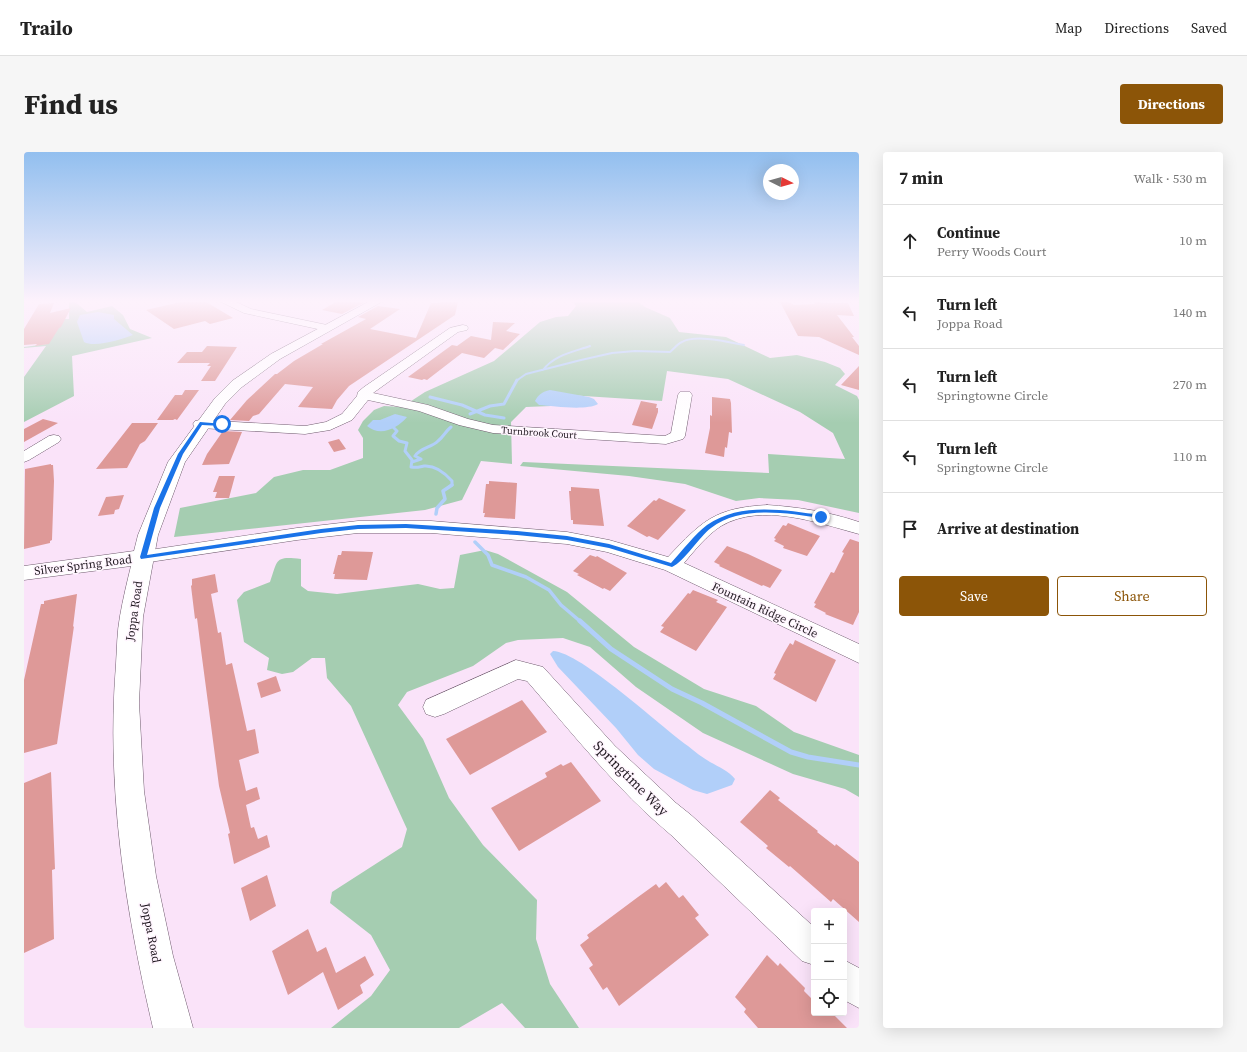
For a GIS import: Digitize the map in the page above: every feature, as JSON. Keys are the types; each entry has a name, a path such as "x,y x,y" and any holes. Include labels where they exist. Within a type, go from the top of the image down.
{"main road":[{"name":"Joppa Road","path":"173,1028 153,948 144,899 135,844 127,767 126,711 129,643 135,599 150,530 165,488 181,454 200,424 226,394 251,373 303,341"},
{"name":"Silver Spring Road","path":"24,573 143,557"}],"street":[{"path":"200,424 301,430 322,428 338,423 347,417 363,395 439,341"},
{"name":"Turnbrook Court","path":"363,395 423,408 464,422 493,429 666,440 678,436 685,395"},
{"path":"24,457 54,439"},
{"path":"672,565 708,527 717,521 737,514 763,511 790,512 821,517 859,528"},
{"name":"Fountain Ridge Circle","path":"143,557 315,531 358,527 406,526 517,533 567,538 609,546 672,565 859,654"},
{"name":"Springtime Way","path":"435,707 516,669 535,674 606,754 666,813 681,825 811,946"},
{"path":"847,980 859,991"}],"green space":[{"path":"49,341 139,341 72,356 74,396 24,422 24,377 46,346 24,347 47,344"},
{"path":"518,341 734,341 770,358 797,355 825,362 840,368 845,374 835,385 857,396 859,400 859,513 798,500 759,498 736,501 685,484 629,476 520,466 523,462 769,473 768,454 845,459 833,433 800,412 728,379 667,371 662,401 568,395 566,403 551,406 526,407 511,422 512,464 481,461 462,500 425,510 174,537 180,508 256,493 274,477 303,470 330,470 363,458 363,438 358,430 363,421 374,410 384,406 402,407 425,392 494,361"},
{"path":"485,550 498,554 567,592 634,647 704,689 756,706 794,732 859,755 859,797 845,789 793,774 703,733 636,687 590,647 563,638 518,640 506,643 473,666 407,692 398,705 423,739 449,798 483,845 537,900 536,939 550,984 579,1028 525,1028 502,1003 459,1028 331,1028 371,996 390,970 371,935 330,903 332,892 402,847 407,829 351,706 327,678 325,658 312,658 293,672 282,674 267,670 269,658 244,642 237,600 244,592 270,582 276,564 282,559 286,558 301,559 301,586 308,591 337,594 418,584 440,589 454,588 460,555"}],"water":[{"path":"84,341 116,341 95,344"},
{"path":"550,390 589,397 594,399 598,404 586,407 569,408 539,405 535,401 541,394"},
{"path":"395,414 407,417 398,425 388,430 377,431 367,426 373,420 380,420"},
{"path":"553,651 566,655 601,676 676,737 710,762 724,769 735,779 732,785 707,794 693,790 654,769 638,755 616,728 558,667 550,654"}],"building":[{"path":"24,341 51,341 49,344 35,346 37,344 24,345"},
{"path":"327,341 416,341 349,386 337,400 332,409 298,407 313,387 285,384 259,414 253,416 249,421 230,420 247,400 275,374 323,344 321,344"},
{"path":"464,341 513,341 503,350 495,348 484,358 462,353 427,380 408,377 452,345 457,346"},
{"path":"828,341 855,341 859,346 859,355"},
{"path":"207,346 237,347 215,381 201,381 211,366 207,366 210,363 177,363 187,352 202,352"},
{"path":"859,366 859,390 841,385"},
{"path":"185,390 199,390 177,420 157,420 175,395 182,395"},
{"path":"712,397 730,399 731,403 732,433 729,432 724,457 705,453 710,428 710,415 712,416"},
{"path":"641,401 657,404 656,408 658,408 658,412 652,429 632,425"},
{"path":"43,419 58,423 24,442 24,429"},
{"path":"132,423 158,423 145,441 140,444 127,468 96,469"},
{"path":"223,431 242,432 229,464 202,465 207,454"},
{"path":"339,439 346,449 334,452 328,442"},
{"path":"51,464 53,465 54,481 52,540 50,543 24,549 25,469"},
{"path":"219,476 235,476 229,498 215,498 217,492 213,492"},
{"path":"489,481 517,483 515,519 484,517 485,513 483,513 486,484 489,484"},
{"path":"571,487 599,489 604,526 573,524 573,520 571,520 569,491 571,491"},
{"path":"124,495 119,509 115,510 114,514 98,516 106,497"},
{"path":"659,498 686,510 658,540 649,536 647,537 627,526 654,500 656,501"},
{"path":"788,523 820,536 807,556 783,548 784,546 774,541 776,539 774,538 783,525 786,526"},
{"path":"850,539 859,542 859,612 853,625 825,614 826,613 814,607 816,604 814,603 831,572 834,573 844,553 842,552"},
{"path":"727,546 782,570 770,588 763,585 762,586 719,566 720,565 714,562"},
{"path":"342,551 373,552 367,580 334,579 335,574 333,574 338,555 341,555"},
{"path":"590,555 597,556 627,573 610,591 604,588 603,589 577,575 579,574 573,571"},
{"path":"215,574 218,592 211,594 218,633 221,632 226,665 232,663 247,731 255,729 259,753 239,760 246,791 257,787 260,799 246,805 251,828 254,827 258,839 267,835 270,847 234,864 228,834 230,833 219,786 197,618 195,619 191,586 192,579"},
{"path":"693,590 718,600 716,602 727,607 696,651 660,632 664,627 661,626 688,593 690,594"},
{"path":"77,594 73,627 74,626 57,744 24,753 24,680 41,604 44,604 44,601"},
{"path":"795,640 836,660 816,702 773,679 776,674 774,673 784,653 790,643 793,645"},
{"path":"276,676 281,691 261,698 257,683"},
{"path":"522,700 547,732 470,775 446,739"},
{"path":"571,762 601,801 519,851 491,808 547,777 545,773 561,764 563,766"},
{"path":"51,772 55,869 52,870 54,939 24,953 24,783"},
{"path":"770,790 780,798 778,800 818,831 817,832 835,846 836,844 859,862 859,922 847,911 847,908 843,908 833,899 831,902 790,866 789,867 766,848 768,846 740,822"},
{"path":"267,875 276,906 250,921 241,888"},
{"path":"666,882 679,898 683,895 699,915 695,918 709,935 619,1006 607,987 603,990 589,968 593,965 580,945 589,938 587,935 638,897 656,884 659,888"},
{"path":"308,929 317,952 326,947 336,973 365,956 374,975 360,985 363,993 338,1010 323,972 288,995 272,951"},
{"path":"767,955 778,966 780,963 805,988 804,991 811,998 811,1016 835,1016 847,1028 758,1028 744,1012 746,1009 735,997"}],"waterway":[{"path":"543,370 612,353 635,351 670,352 679,344 685,341"},
{"path":"720,341 744,345"},
{"path":"543,370 558,357 590,346"},
{"path":"517,380 526,374 543,370"},
{"path":"477,411 490,406 504,404 517,380"},
{"path":"430,397 462,405 477,411"},
{"path":"470,414 477,411"},
{"path":"477,411 485,415 504,418"},
{"path":"393,427 397,431 393,436 399,441 407,443 405,451 412,460 411,467 428,466 436,468 443,472 452,481 452,485"},
{"path":"412,462 421,459 415,456 417,453 435,443 451,427"},
{"path":"436,514 437,508 445,499 443,491 452,485"},
{"path":"475,542 488,555 492,565 526,577 549,590 561,605 581,622"},
{"path":"580,621 611,649 672,689 702,703 791,752 808,757 859,765"}],"route":[{"path":"222,424 200,424 194,432 173,469 165,488 157,508 143,557 297,534 358,527 431,526 567,538 609,546 672,565 708,527 717,521 737,514 779,510 821,517"}]}
